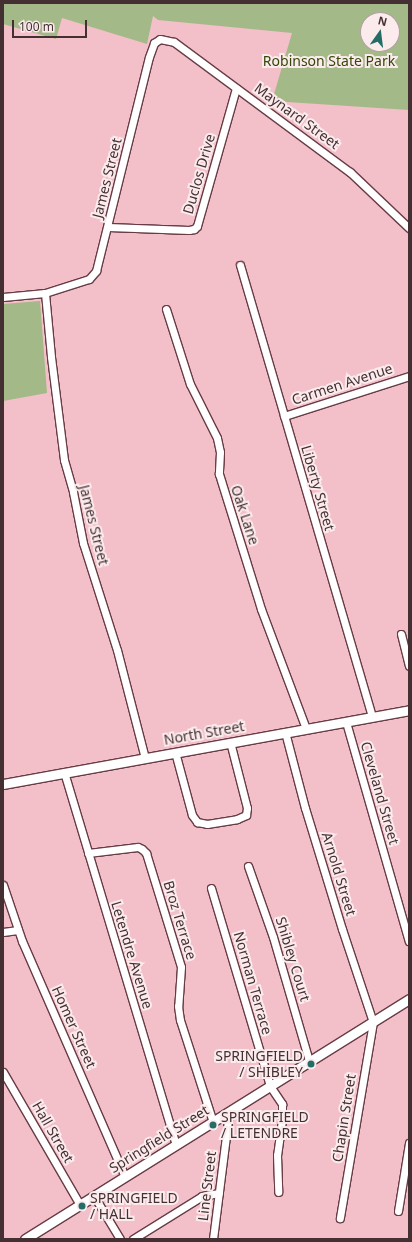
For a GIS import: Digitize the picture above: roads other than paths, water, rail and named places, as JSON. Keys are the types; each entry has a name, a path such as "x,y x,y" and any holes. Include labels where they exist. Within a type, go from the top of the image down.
{"main road":[{"name":"North Street","path":"3,784 285,732 372,717 408,713"},
{"name":"Springfield Street","path":"25,1239 409,999"}],"street":[{"name":"Maynard Street","path":"160,39 174,42 350,172 408,226"},
{"name":"James Street","path":"3,297 45,293 88,279 96,270 154,42 160,39"},
{"name":"Duclos Drive","path":"108,226 189,230 194,229 197,226 236,88"},
{"name":"Liberty Street","path":"240,265 372,717"},
{"name":"James Street","path":"45,293 51,357 64,460 73,492 83,543 117,650 145,758"},
{"name":"Oak Lane","path":"166,309 190,384 217,438 220,452 219,474 261,608 306,729"},
{"name":"Carmen Avenue","path":"284,416 409,376"},
{"path":"401,634 409,666"},
{"name":"Cleveland Street","path":"346,722 409,941"},
{"name":"Arnold Street","path":"285,732 305,808 342,929 373,1022"},
{"path":"175,752 194,818 197,822 207,824 237,819 246,815 247,808 230,742"},
{"name":"Letendre Avenue","path":"64,772 176,1145"},
{"name":"Broz Terrace","path":"88,853 140,848 146,853 181,967 178,1006 180,1020 213,1122"},
{"name":"Shibley Court","path":"248,866 273,936 309,1061"},
{"name":"Homer Street","path":"3,885 18,930 126,1177"},
{"name":"Norman Terrace","path":"211,888 270,1086 282,1107 277,1150 278,1192"},
{"path":"3,932 18,930"},
{"name":"Chapin Street","path":"340,1218 373,1022"},
{"name":"Hall Street","path":"3,1072 80,1205"},
{"name":"Line Street","path":"213,1239 229,1112"},
{"path":"398,1211 409,1143"},
{"path":"133,1239 202,1196 219,1193"},
{"path":"94,1196 120,1239"}],"place":[{"name":"SPRINGFIELD / SHIBLEY","path":"311,1064"},
{"name":"SPRINGFIELD / LETENDRE","path":"213,1125"},
{"name":"SPRINGFIELD / HALL","path":"82,1206"}],"park label":[{"name":"Robinson State Park","path":"329,61"}]}
